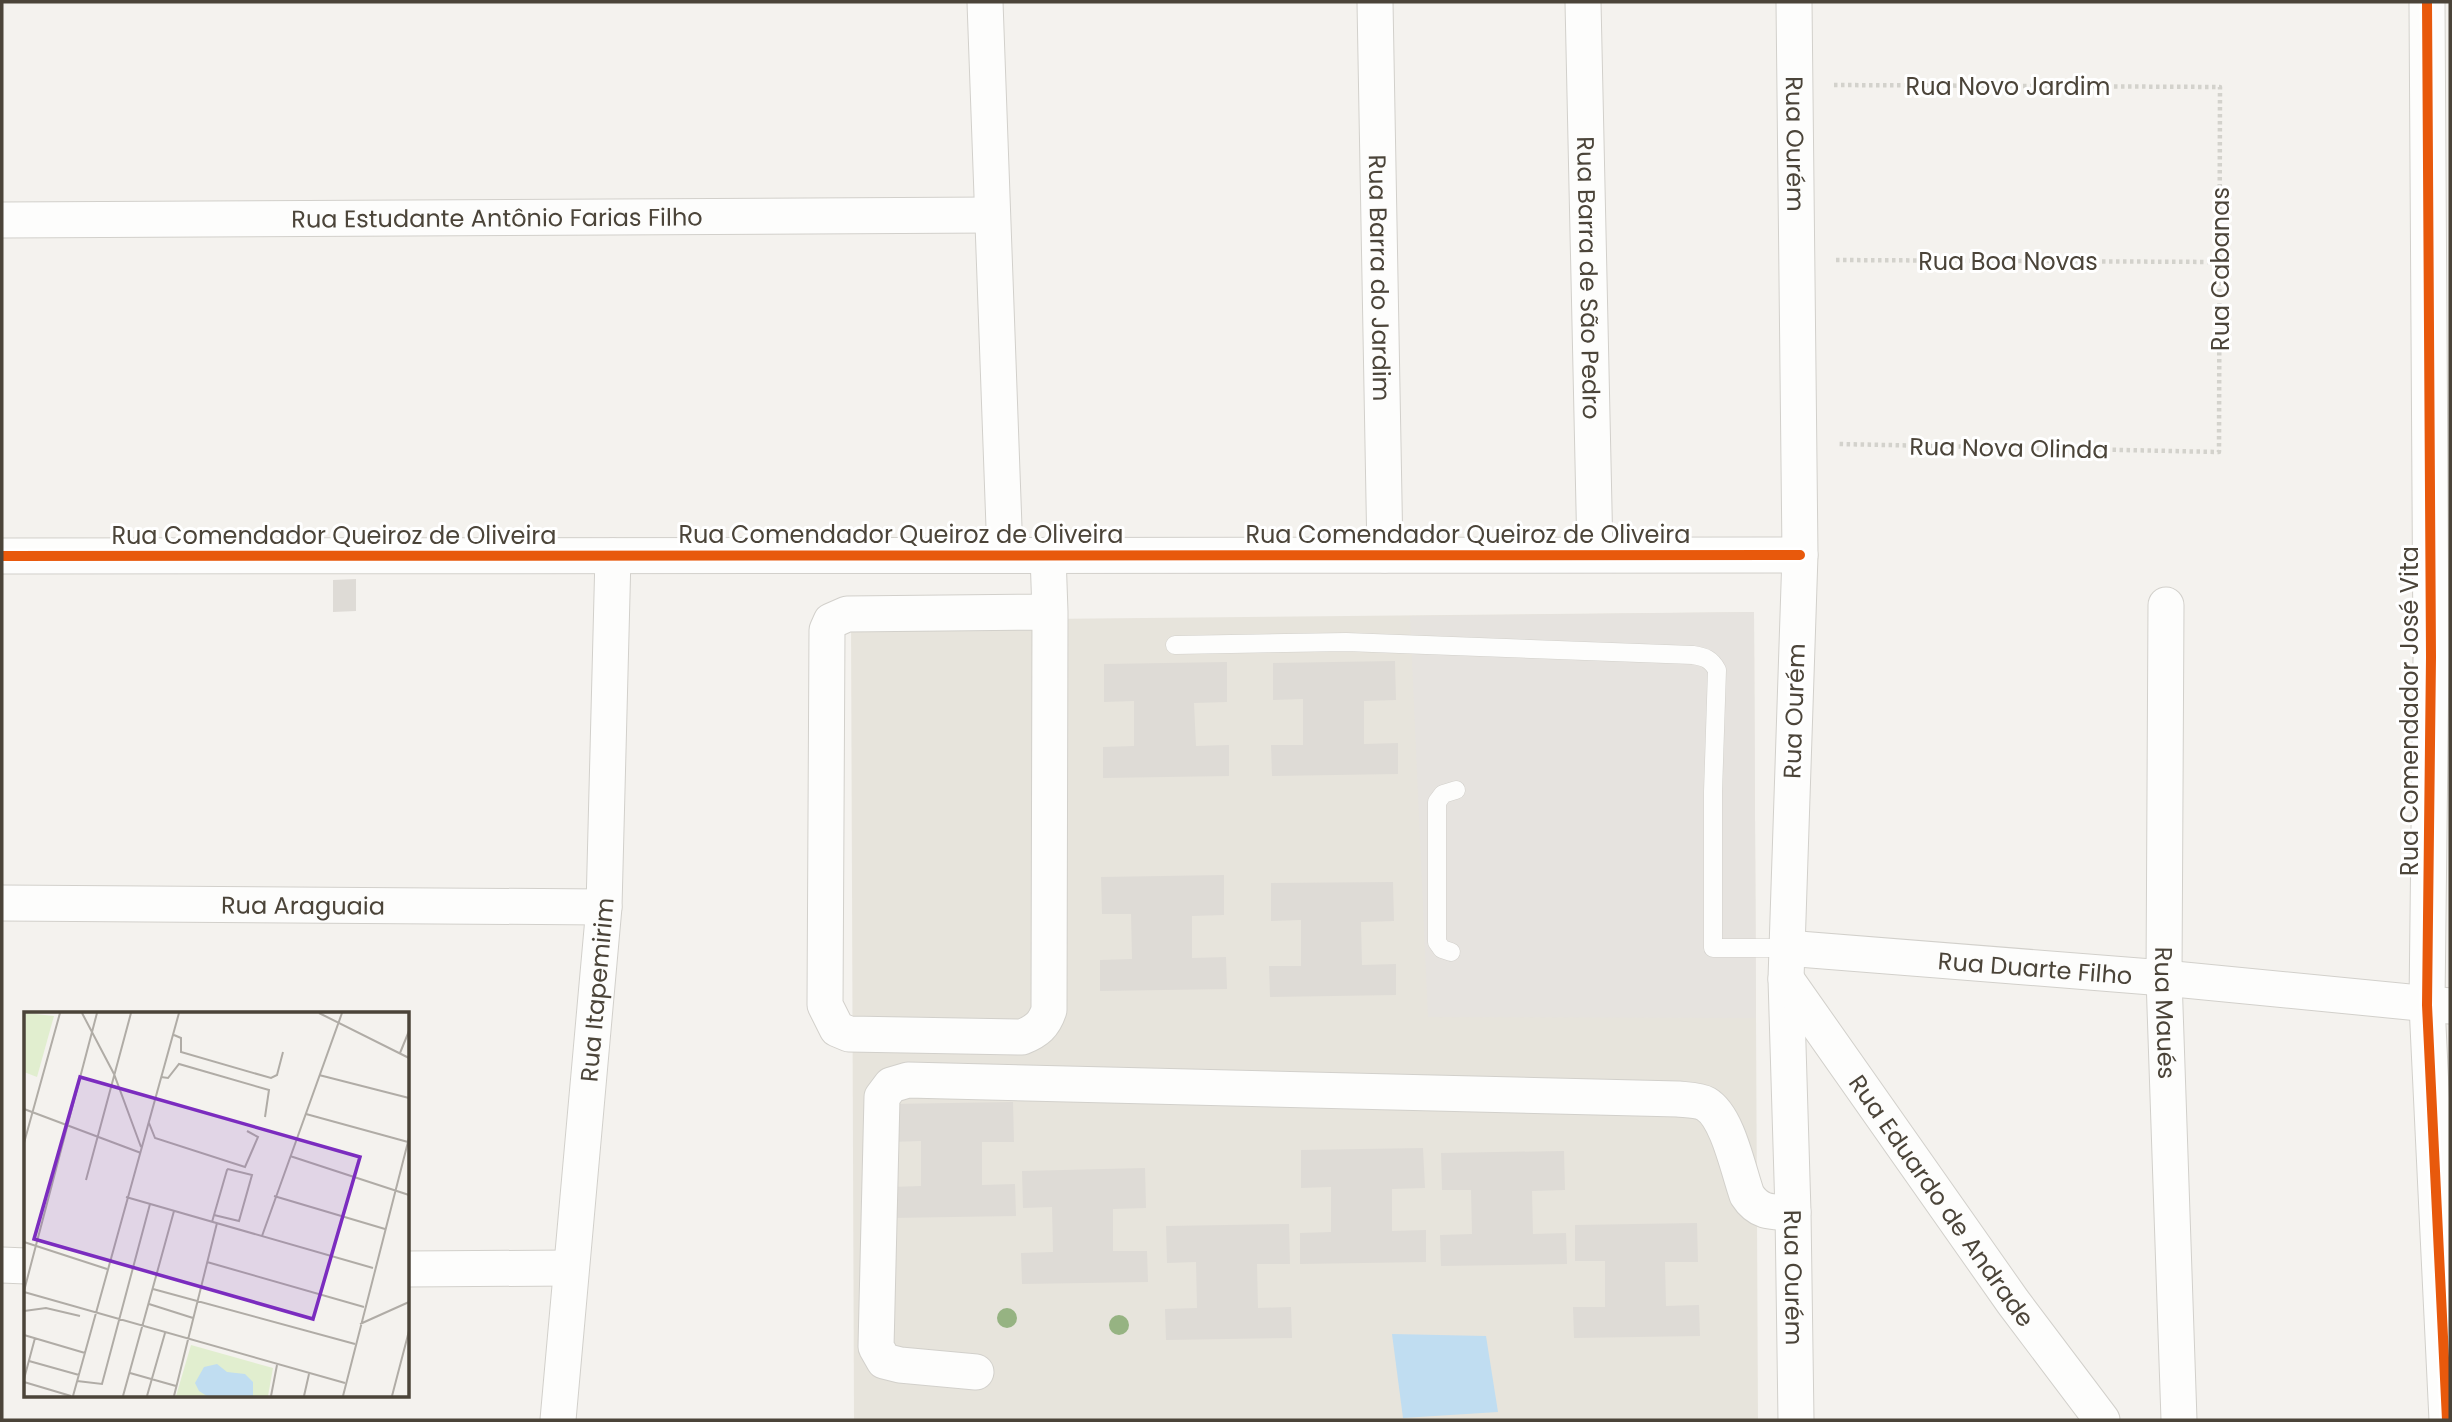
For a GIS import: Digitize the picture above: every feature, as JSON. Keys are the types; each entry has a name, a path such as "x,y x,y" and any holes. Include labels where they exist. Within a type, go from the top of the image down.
{"street":[{"path":"985,2 1005,555"},
{"name":"Rua Barra do Jardim","path":"1375,2 1385,555"},
{"name":"Rua Barra de São Pedro","path":"1583,2 1595,554"},
{"name":"Rua Ourém","path":"1794,2 1800,555 1786,964 1796,1420"},
{"name":"Rua Comendador José Vita","path":"2427,2 2431,657 2446,1420"},
{"name":"Rua Estudante Antônio Farias Filho","path":"2,220 992,215"},
{"path":"1048,555 1050,612 1049,1010 1045,1024 1022,1037 849,1034 837,1029 825,1005 827,630 831,621 847,614 1050,612"},
{"name":"Rua Comendador Queiroz de Oliveira","path":"2,556 1800,555"},
{"name":"Rua Itapemirim","path":"558,1420 604,906 613,556"},
{"name":"Rua Maués","path":"2166,605 2164,978 2179,1420"},
{"name":"Rua Araguaia","path":"2,902 604,906"},
{"name":"Rua Duarte Filho","path":"1786,964 2164,978 2439,1005"},
{"name":"Rua Eduardo de Andrade","path":"1786,964 2013,1302 2102,1420"},
{"path":"976,1372 884,1361 876,1347 881,1097 891,1085 908,1080 1678,1099 1704,1102 1717,1113 1752,1204 1767,1212 1793,1212"},
{"path":"2,1265 24,1266"},
{"path":"410,1269 570,1268"}],"lane":[{"path":"1175,645 1346,642 1706,657 1713,662 1717,670 1713,792 1713,948 1786,964"},
{"path":"1451,952 1442,949 1437,942 1437,802 1443,794 1456,790"}],"shaded area":[{"path":"1754,612 1758,1420 854,1420 851,621"},
{"path":"1754,612 1756,1018 1428,1017 1410,616"}],"water":[{"path":"1392,1334 1486,1336 1498,1412 1403,1418"}],"building":[{"path":"356,579 356,611 333,612 333,580"},
{"path":"1395,661 1396,700 1364,701 1364,744 1398,743 1398,774 1272,776 1271,745 1303,745 1303,699 1273,700 1273,663"},
{"path":"1227,662 1227,702 1194,703 1196,746 1229,745 1229,776 1103,778 1103,747 1134,746 1134,701 1104,702 1104,664"},
{"path":"1224,875 1224,915 1192,916 1192,958 1226,957 1227,989 1100,991 1100,960 1132,959 1131,914 1102,914 1101,877"},
{"path":"1393,882 1394,921 1361,922 1362,965 1396,964 1396,995 1270,997 1269,966 1301,966 1301,920 1271,921 1271,883"},
{"path":"1013,1102 1014,1142 982,1142 982,1185 1015,1184 1016,1216 890,1218 890,1187 921,1186 921,1141 891,1142 890,1104"},
{"path":"1423,1148 1425,1188 1392,1189 1392,1231 1426,1230 1426,1262 1300,1264 1300,1233 1331,1232 1331,1187 1301,1188 1301,1150"},
{"path":"1564,1151 1565,1190 1532,1191 1533,1234 1566,1233 1567,1264 1441,1266 1440,1235 1472,1234 1471,1190 1442,1190 1441,1153"},
{"path":"1145,1168 1146,1208 1113,1209 1113,1251 1147,1251 1148,1282 1022,1284 1021,1253 1053,1252 1052,1207 1023,1208 1022,1171"},
{"path":"1697,1223 1698,1262 1665,1262 1666,1306 1699,1305 1700,1336 1574,1338 1573,1307 1605,1307 1605,1261 1575,1261 1575,1225"},
{"path":"1289,1224 1290,1264 1257,1264 1258,1308 1291,1307 1292,1338 1166,1340 1165,1309 1197,1308 1196,1262 1167,1263 1166,1226"}],"cycle path":[{"path":"2427,2 2431,657 2427,1005 2447,1420"},
{"path":"2,556 1800,555"}]}
